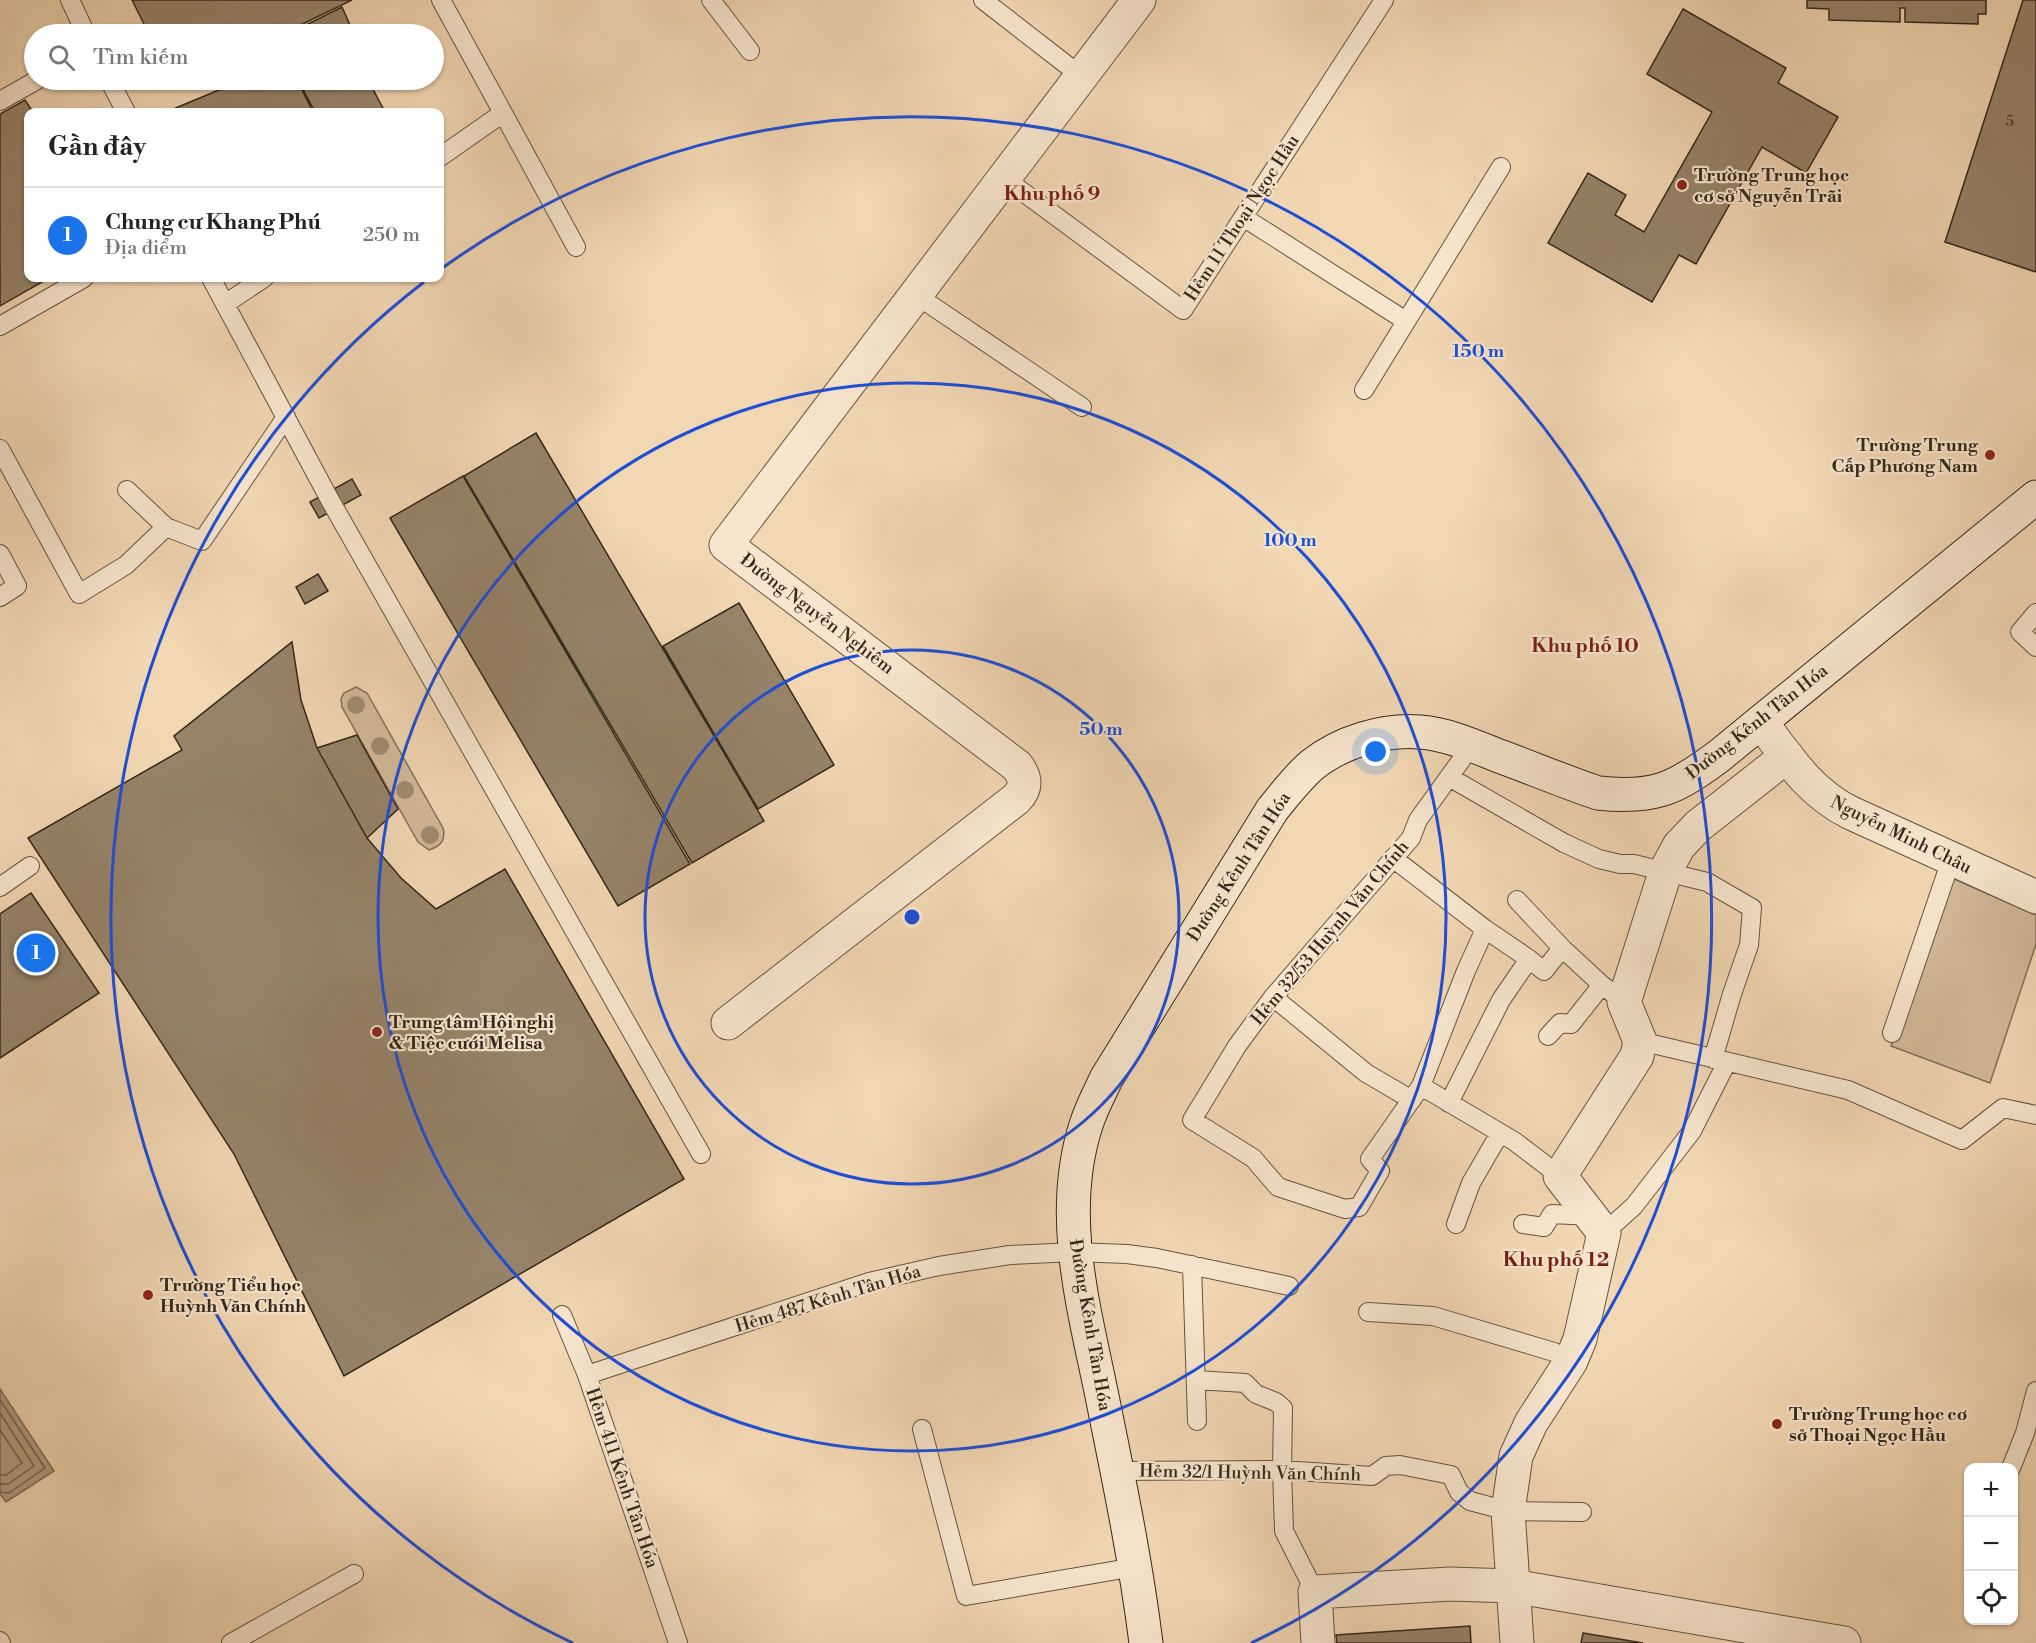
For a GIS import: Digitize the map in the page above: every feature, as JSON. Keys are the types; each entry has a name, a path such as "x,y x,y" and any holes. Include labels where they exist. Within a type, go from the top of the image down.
{"street":[{"name":"Đường Nguyễn Nghiêm","path":"728,1023 1022,792 1025,783 1023,774 1017,766 726,545 1139,0"},
{"name":"Đường Kênh Tân Hóa","path":"1146,1643 1135,1566 1074,1252 1075,1177 1086,1124 1106,1079 1272,810 1312,765 1335,750 1362,739 1393,733 1420,732 1449,737 1598,793 1622,796 1646,795 1684,780 1761,723 2036,497"},
{"name":"Nguyễn Minh Châu","path":"1761,723 1805,779 1826,799 1951,860 2036,897"},
{"path":"1517,1643 1508,1511 1516,1456 1523,1438 1571,1361 1580,1339 1598,1225 1560,1176 1637,1056 1640,1041 1613,993 1672,857 1687,835 1786,756"},
{"path":"1318,1643 1315,1592 1450,1584 1512,1586 1844,1643"}],"lane":[{"path":"70,0 81,24"},
{"path":"441,0 576,247"},
{"path":"711,0 750,51"},
{"path":"983,0 1081,76"},
{"name":"Hẻm 11 Thoại Ngọc Hầu","path":"1004,178 1182,310 1384,0"},
{"path":"0,101 24,87"},
{"path":"114,90 124,108"},
{"path":"444,154 503,113"},
{"path":"1364,390 1501,167"},
{"path":"1243,217 1406,321"},
{"path":"0,326 77,282"},
{"path":"212,282 330,500 701,1154"},
{"path":"225,304 258,282"},
{"path":"916,295 1082,407"},
{"path":"127,490 166,527 202,541 286,417"},
{"path":"0,449 79,594 126,565 166,527"},
{"path":"0,554 17,586 0,597"},
{"path":"2036,613 2020,632 2036,647"},
{"name":"Hẻm 32/53 Huỳnh Văn Chính","path":"1417,1093 1370,1159 1380,1171 1359,1208 1346,1209 1278,1187 1253,1158 1192,1120 1237,1046 1273,997 1411,838 1418,820 1472,745"},
{"path":"1449,777 1564,843 1599,859 1666,870 1707,882 1752,908 1749,945 1732,994 1720,1060 1692,1131 1634,1206 1598,1225 1552,1214 1544,1227 1523,1224"},
{"path":"1393,858 1485,929 1544,970 1562,948"},
{"path":"1892,1033 1951,860"},
{"path":"0,887 30,866"},
{"path":"1517,900 1562,948 1613,993 1571,1024 1560,1023 1548,1036"},
{"path":"1417,1093 1485,929"},
{"path":"1449,1103 1501,1000 1529,959"},
{"path":"1273,997 1366,1073 1449,1103 1514,1142 1560,1176"},
{"path":"1640,1041 1848,1090 1962,1140 2003,1108 2036,1115"},
{"path":"1456,1224 1471,1183 1500,1133"},
{"name":"Hẻm 487 Kênh Tân Hóa","path":"587,1375 870,1282 939,1266 1011,1255 1074,1252 1127,1254 1192,1265 1289,1286"},
{"path":"1192,1265 1197,1421"},
{"path":"1368,1312 1433,1316 1554,1352 1571,1361"},
{"name":"Hẻm 411 Kênh Tân Hóa","path":"562,1315 587,1375 678,1643"},
{"path":"1196,1380 1245,1383 1256,1394 1276,1402 1283,1408 1284,1531 1315,1592"},
{"path":"2013,1463 2030,1436 2036,1391"},
{"path":"922,1429 966,1596 1135,1566"},
{"name":"Hẻm 32/1 Huỳnh Văn Chính","path":"1117,1471 1282,1470 1372,1476 1386,1466 1400,1466 1450,1475 1459,1492 1470,1501 1508,1511 1582,1512"},
{"path":"231,1643 354,1574"}],"shaded area":[{"path":"356,687 367,693 443,828 443,839 429,850 418,842 342,707 341,699 344,693"},
{"path":"1952,878 2036,915 2036,944 1990,1083 1891,1046"}],"water":[{"path":"0,1389 54,1471 6,1502 0,1494"}],"building":[{"path":"132,0 352,0 303,24 144,24"},
{"path":"1807,0 1986,0 1986,14 1978,14 1978,24 1905,22 1905,8 1900,8 1900,22 1829,20 1829,9 1807,8"},
{"path":"2023,0 2036,0 2036,272 1945,242"},
{"path":"342,7 350,24 308,24"},
{"path":"1683,9 1786,68 1778,83 1838,117 1806,173 1762,147 1696,264 1679,255 1652,302 1548,243 1588,173 1626,195 1615,215 1644,232 1712,112 1647,74"},
{"path":"219,90 302,90 311,108 176,108"},
{"path":"303,90 373,90 383,108 313,108"},
{"path":"25,100 30,108 24,108 24,282 42,282 0,306 0,114"},
{"path":"536,433 764,821 692,863 464,476"},
{"path":"463,476 690,864 618,906 390,518"},
{"path":"352,479 361,495 319,518 310,502"},
{"path":"318,574 328,591 305,604 296,587"},
{"path":"739,603 834,765 758,809 663,646"},
{"name":"Trung tâm Hội nghị & Tiệc cưới Melisa","path":"292,642 301,700 317,748 367,838 401,878 436,909 505,869 684,1179 344,1376 234,1154 28,838 182,750 174,736"},
{"path":"357,735 398,809 367,838 317,748"},
{"path":"31,893 99,993 0,1058 0,914"},
{"path":"1470,1626 1471,1643 1337,1643 1336,1635"},
{"path":"1583,1633 1643,1643 1581,1643"}],"place":[{"name":"Trường Trung học cơ sở Nguyễn Trãi","path":"1682,185"},
{"name":"Trường Trung Cấp Phương Nam","path":"1990,455"},
{"name":"Chung cư Khang Phú","path":"36,953"},
{"name":"Trung tâm Hội nghị & Tiệc cưới Melisa","path":"377,1032"},
{"name":"Trường Tiểu học Huỳnh Văn Chính","path":"148,1295"},
{"name":"Trường Trung học cơ sở Thoại Ngọc Hầu","path":"1777,1424"}],"district":[{"name":"Khu phố 9","path":"1052,194"},
{"name":"Khu phố 10","path":"1585,646"},
{"name":"Khu phố 12","path":"1556,1260"}]}
